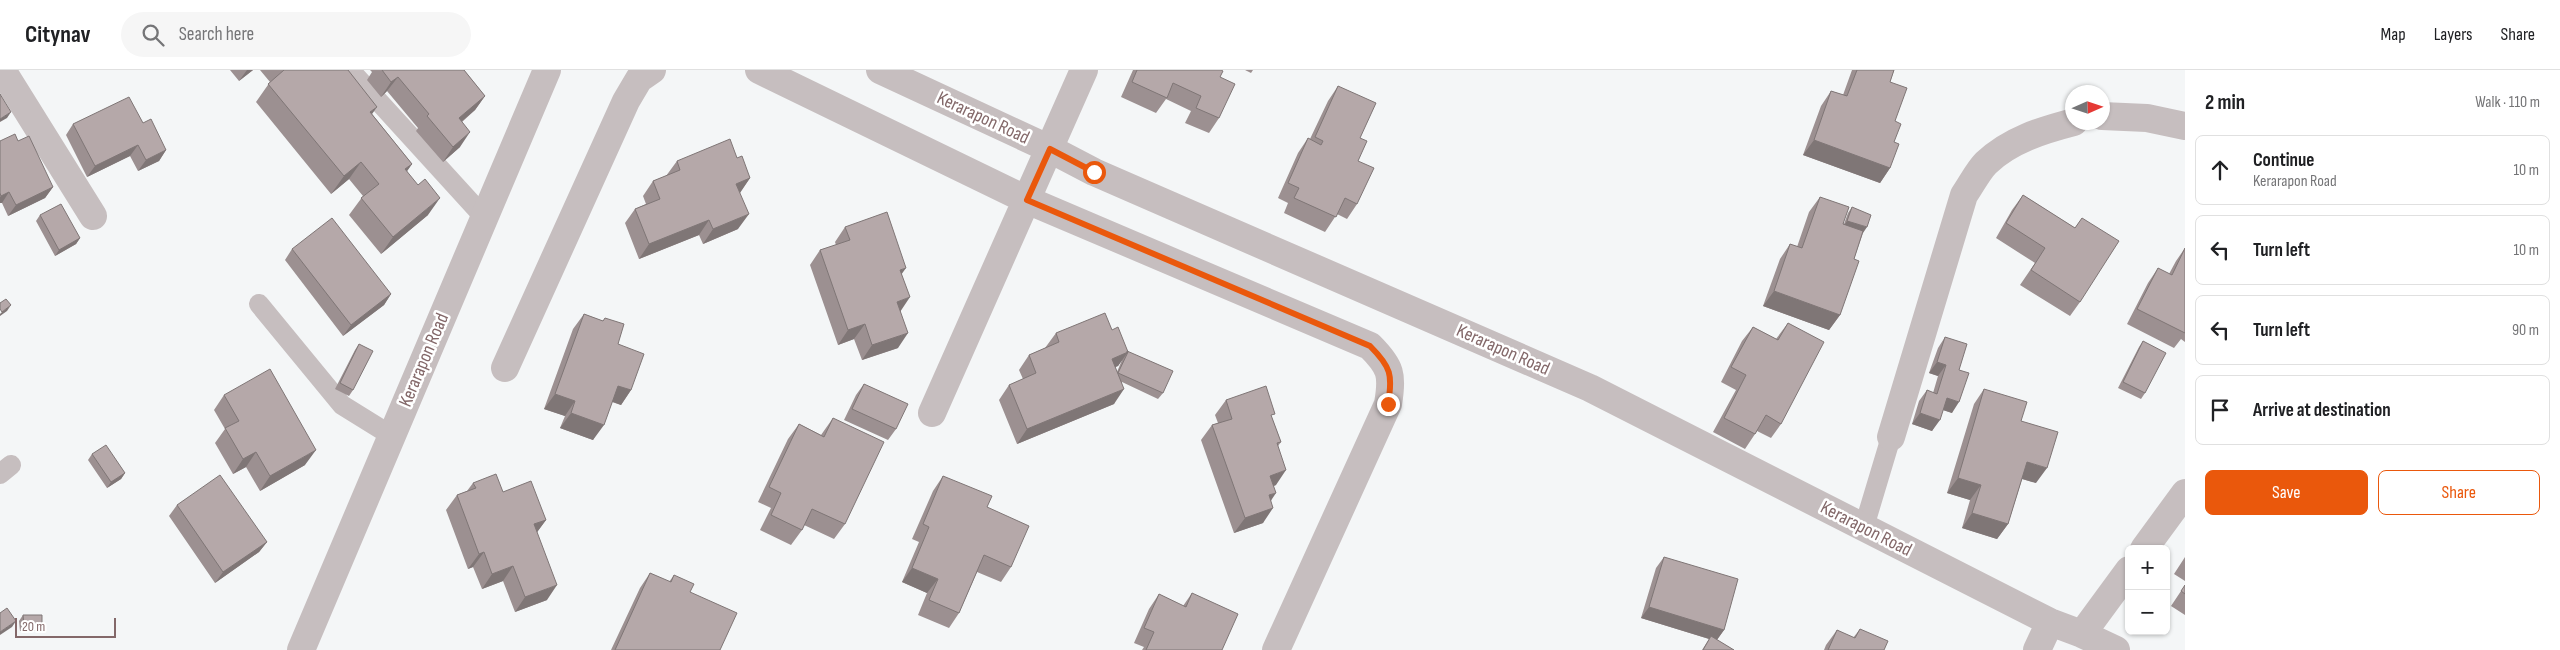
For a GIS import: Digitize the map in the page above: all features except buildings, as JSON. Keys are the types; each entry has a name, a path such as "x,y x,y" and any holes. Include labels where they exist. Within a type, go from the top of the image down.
{"street":[{"path":"2,70 93,216"},
{"name":"Kerarapon Road","path":"300,650 546,70"},
{"path":"505,368 626,101 639,79 652,70"},
{"path":"759,70 1027,200 1370,346 1386,362 1392,381 1388,404 1276,650"},
{"name":"Kerarapon Road","path":"880,70 1050,149 1103,176 1590,388 2050,622 2116,650"},
{"path":"932,413 1084,70"},
{"path":"2110,116 2147,118 2185,126"},
{"path":"1891,437 1964,195 1985,164 2001,151 2042,130 2065,124"},
{"path":"2147,545 2185,493"},
{"path":"2082,634 2125,575"},
{"path":"2037,650 2050,622"}],"lane":[{"path":"350,70 484,217"},
{"path":"259,304 342,405 392,436"},
{"path":"1864,527 1891,437"}],"route":[{"path":"1094,172 1050,149 1027,200 1370,346 1386,362 1392,381 1388,404"}]}
